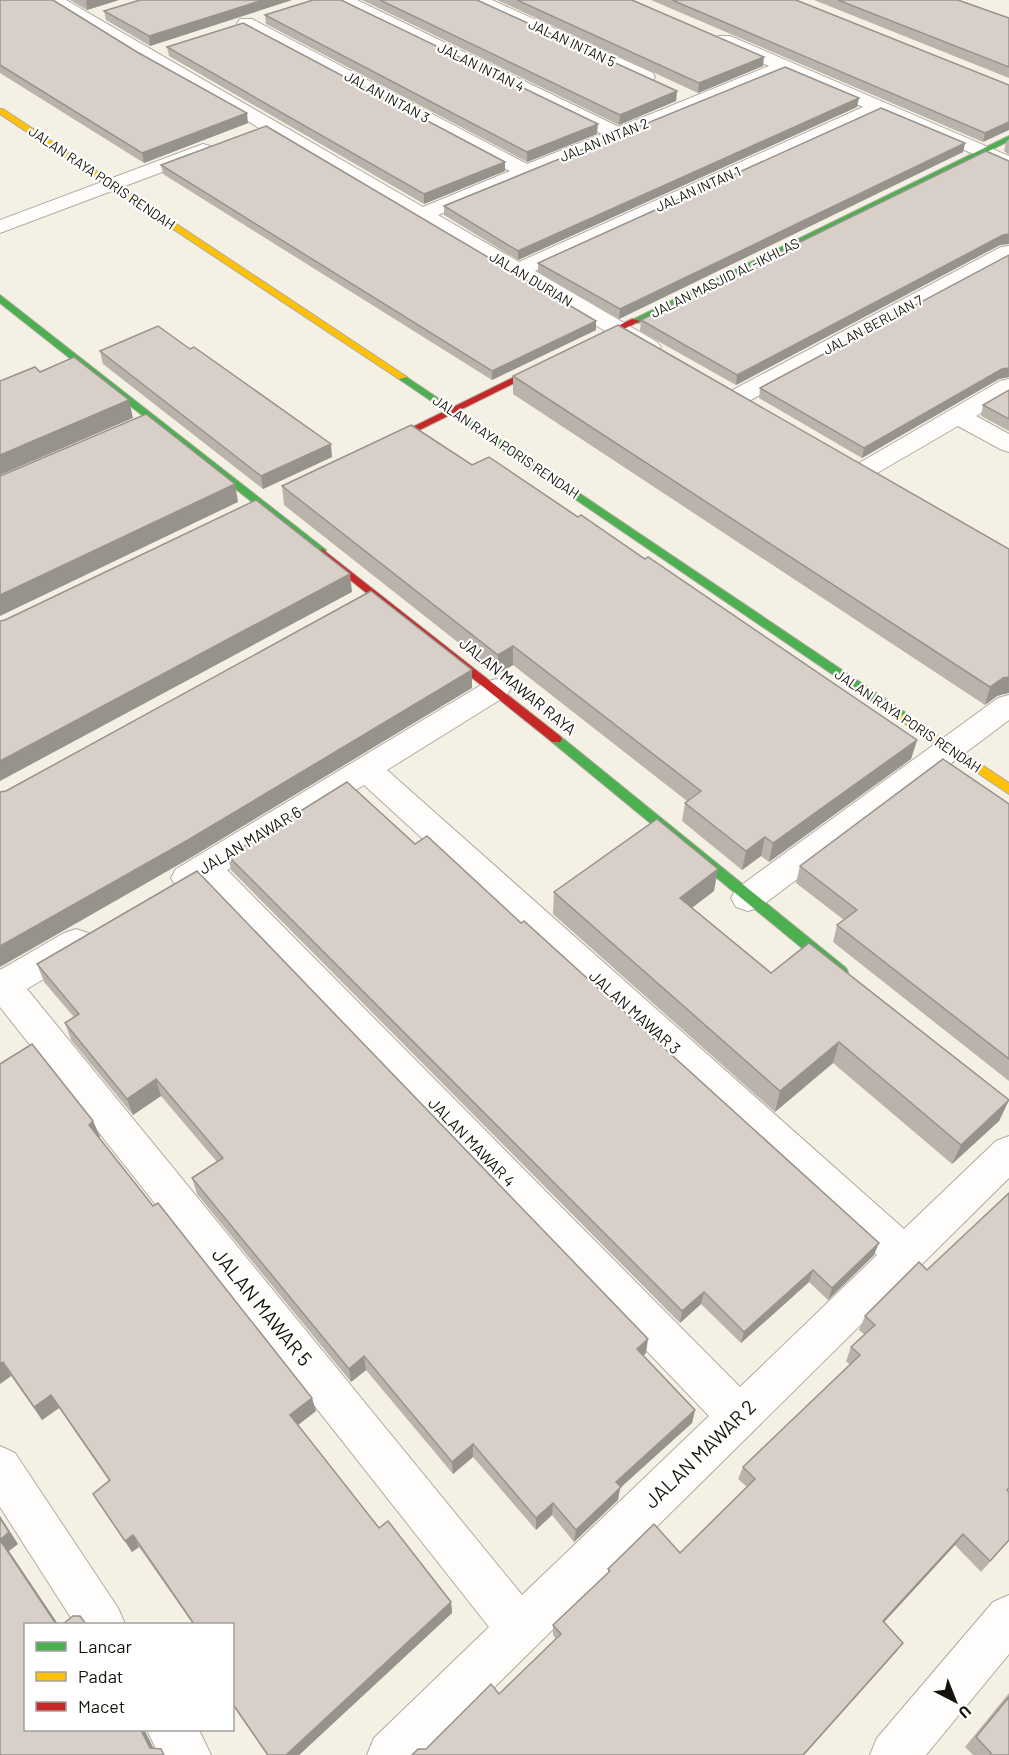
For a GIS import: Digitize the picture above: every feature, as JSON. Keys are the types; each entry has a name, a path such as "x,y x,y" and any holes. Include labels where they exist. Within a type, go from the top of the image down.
{"street":[{"name":"JALAN DURIAN","path":"54,0 668,358"},
{"name":"JALAN INTAN 4","path":"343,0 619,134"},
{"name":"JALAN INTAN 5","path":"478,0 657,82"},
{"path":"85,18 105,12"},
{"path":"224,30 266,16"},
{"name":"JALAN INTAN 3","path":"246,23 527,172"},
{"path":"708,33 1009,163"},
{"path":"146,55 168,48"},
{"name":"JALAN INTAN 2","path":"423,214 785,66"},
{"path":"678,92 699,102"},
{"name":"JALAN INTAN 1","path":"516,271 879,107"},
{"name":"JALAN RAYA PORIS RENDAH","path":"0,111 453,411 1009,789"},
{"path":"249,132 269,124"},
{"name":"JALAN MASJID AL-IKHLAS","path":"363,454 1009,138"},
{"path":"0,227 218,144"},
{"name":"JALAN BERLIAN 7","path":"738,397 1009,252"},
{"name":"JALAN MAWAR RAYA","path":"0,298 64,364 141,424 260,504 376,593 850,980"},
{"path":"892,488 853,465 958,416 1009,386"},
{"path":"958,416 1009,444"},
{"path":"344,611 376,593"},
{"name":"JALAN MAWAR 6","path":"165,891 496,689"},
{"path":"748,898 1009,705"},
{"name":"JALAN MAWAR 3","path":"366,769 905,1255"},
{"name":"JALAN MAWAR 4","path":"205,868 739,1416"},
{"path":"2,986 104,926"},
{"name":"JALAN MAWAR 5","path":"2,986 520,1629"},
{"name":"JALAN MAWAR 2","path":"391,1755 1009,1152"},
{"path":"0,1468 101,1623"},
{"path":"894,1755 1009,1618"},
{"path":"172,1731 187,1755"}],"building":[{"path":"0,0 53,0 137,52 247,113 142,153 0,65"},
{"path":"140,0 263,0 149,36 104,11"},
{"path":"313,0 341,0 598,124 527,152 265,15"},
{"path":"380,0 477,0 677,91 620,115"},
{"path":"517,0 632,0 764,57 699,83"},
{"path":"672,0 796,0 1009,85 1009,122 985,133"},
{"path":"838,0 958,0 1009,18 1009,67"},
{"path":"243,23 505,162 424,194 167,47"},
{"path":"785,67 859,98 518,251 444,206"},
{"path":"881,108 965,143 620,309 538,263"},
{"path":"266,126 596,321 492,371 161,165"},
{"path":"986,151 1009,161 1009,234 1003,235 737,375 641,320"},
{"path":"1009,255 1009,368 1002,369 864,448 760,388"},
{"path":"618,325 1009,549 1009,677 1003,678 990,687 513,376"},
{"path":"158,326 190,349 194,347 331,444 261,476 100,351"},
{"path":"74,357 129,400 0,455 0,381 35,367 40,372"},
{"path":"1009,390 1009,419 983,405"},
{"path":"146,414 235,484 0,595 0,476"},
{"path":"411,425 472,465 489,457 578,517 581,515 645,559 648,557 917,740 773,843 765,837 746,851 685,803 701,791 513,646 498,655 282,486"},
{"path":"256,500 350,574 0,761 0,621"},
{"path":"371,591 472,670 188,840 0,946 0,792 6,791"},
{"path":"943,759 1009,804 1009,1059 837,925 857,910 800,866"},
{"path":"347,782 415,844 427,836 879,1243 832,1288 813,1270 744,1332 704,1292 682,1311 228,856"},
{"path":"657,819 718,869 680,898 771,973 809,943 1009,1100 961,1145 839,1042 780,1091 554,892"},
{"path":"197,871 648,1339 637,1349 695,1410 616,1482 621,1487 576,1530 553,1503 536,1518 473,1444 452,1462 364,1356 349,1369 192,1178 223,1158 156,1079 127,1099 65,1023 79,1014 37,964"},
{"path":"32,1044 93,1121 89,1125 153,1206 158,1203 312,1398 290,1415 379,1528 388,1521 451,1602 286,1755 268,1755 234,1706 234,1623 193,1623 133,1535 125,1541 93,1494 110,1480 51,1395 34,1407 3,1362 0,1364 0,1064"},
{"path":"1009,1193 1009,1488 1007,1490 1009,1492 1009,1540 990,1561 963,1534 883,1621 903,1643 803,1755 412,1755 418,1749 426,1749 491,1684 499,1694 561,1634 553,1625 610,1571 608,1569 654,1524 680,1553 755,1479 743,1467 860,1355 851,1347 875,1325 865,1316 919,1262 927,1270"},
{"path":"0,1518 9,1532 0,1540"},
{"path":"0,1540 55,1623 24,1623 24,1731 142,1731 150,1748 161,1749 164,1755 0,1755"},
{"path":"73,1616 80,1616 85,1623 64,1623"},
{"path":"1009,1697 1009,1755 990,1755 991,1753 976,1737"}],"traffic: fast":[{"path":"635,321 1009,138"},
{"path":"0,298 322,552"},
{"path":"402,377 905,718"},
{"path":"556,739 841,972"}],"traffic: slow":[{"path":"0,111 402,377"},
{"path":"905,718 1009,789"}],"traffic: jam":[{"path":"377,447 635,321"},
{"path":"322,552 556,739"}]}
